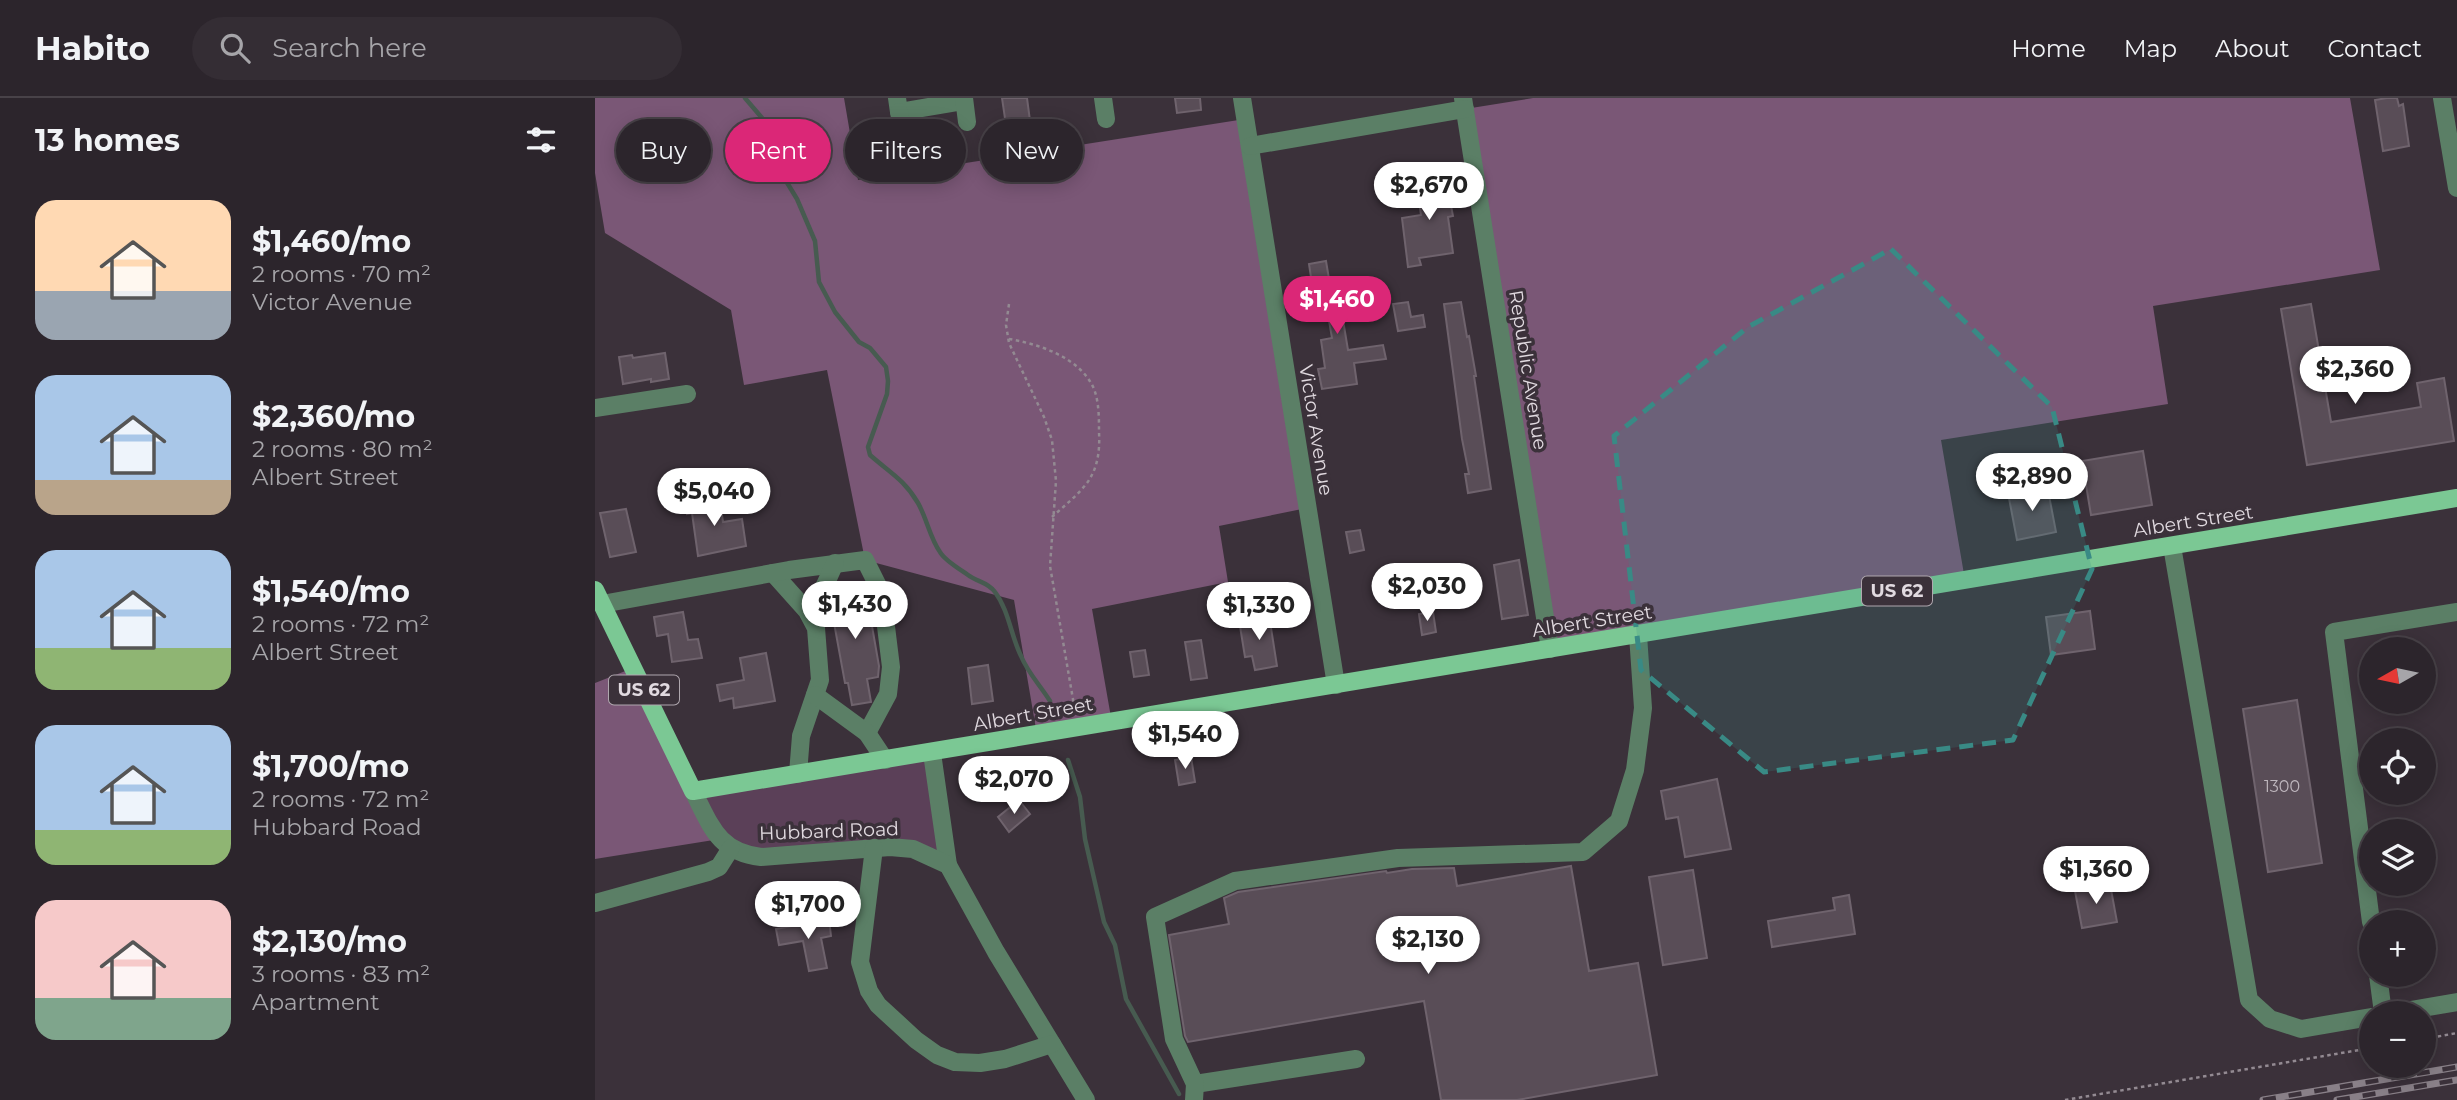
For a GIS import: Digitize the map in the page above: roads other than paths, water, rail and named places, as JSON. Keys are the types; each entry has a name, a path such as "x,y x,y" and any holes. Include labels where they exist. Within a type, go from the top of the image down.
{"main road":[{"name":"Albert Street","path":"693,791 2457,498"},
{"name":"Hubbard Road","path":"599,597 693,791"}],"street":[{"path":"1103,98 1107,119"},
{"name":"Victor Avenue","path":"1242,98 1336,685"},
{"path":"2442,98 2457,188"},
{"path":"898,105 964,100 967,122"},
{"path":"1249,146 1464,104"},
{"name":"Republic Avenue","path":"1464,104 1551,649"},
{"path":"595,408 687,394"},
{"path":"2172,545 2249,1000 2270,1018 2301,1029 2359,1019"},
{"path":"599,597 865,560 882,594 891,667 888,694 867,733"},
{"path":"798,774 801,736 820,680 816,605 835,563"},
{"path":"773,573 807,611 816,628"},
{"path":"2370,910 2335,632 2457,612"},
{"path":"1356,1059 1195,1092 1174,1039 1155,917 1235,881 1398,858 1583,852 1619,821 1635,770 1643,708 1638,635"},
{"path":"815,695 867,733 885,760"},
{"path":"932,753 949,865 996,952 1086,1100"},
{"name":"Hubbard Road","path":"693,791 711,828 720,839 731,848 750,855 890,847 913,849 949,865"},
{"path":"595,903 708,872 719,867 731,848"},
{"path":"874,848 860,962 869,991 877,1005 916,1040 937,1055 955,1062 980,1063 1005,1059 1052,1044"},
{"path":"2436,1006 2457,1002"}],"waterway":[{"path":"745,98 768,125 777,141 783,176 797,199 815,241 819,282 835,312 859,342 870,348 886,367 887,394 868,447 870,455 913,495 942,555 995,592 1004,607 1024,662 1050,701"},
{"path":"1068,760 1080,797 1085,839 1104,922 1115,945 1126,999 1179,1094"}],"railway":[{"path":"2263,1100 2457,1067"},
{"path":"2337,1100 2457,1080"}]}
